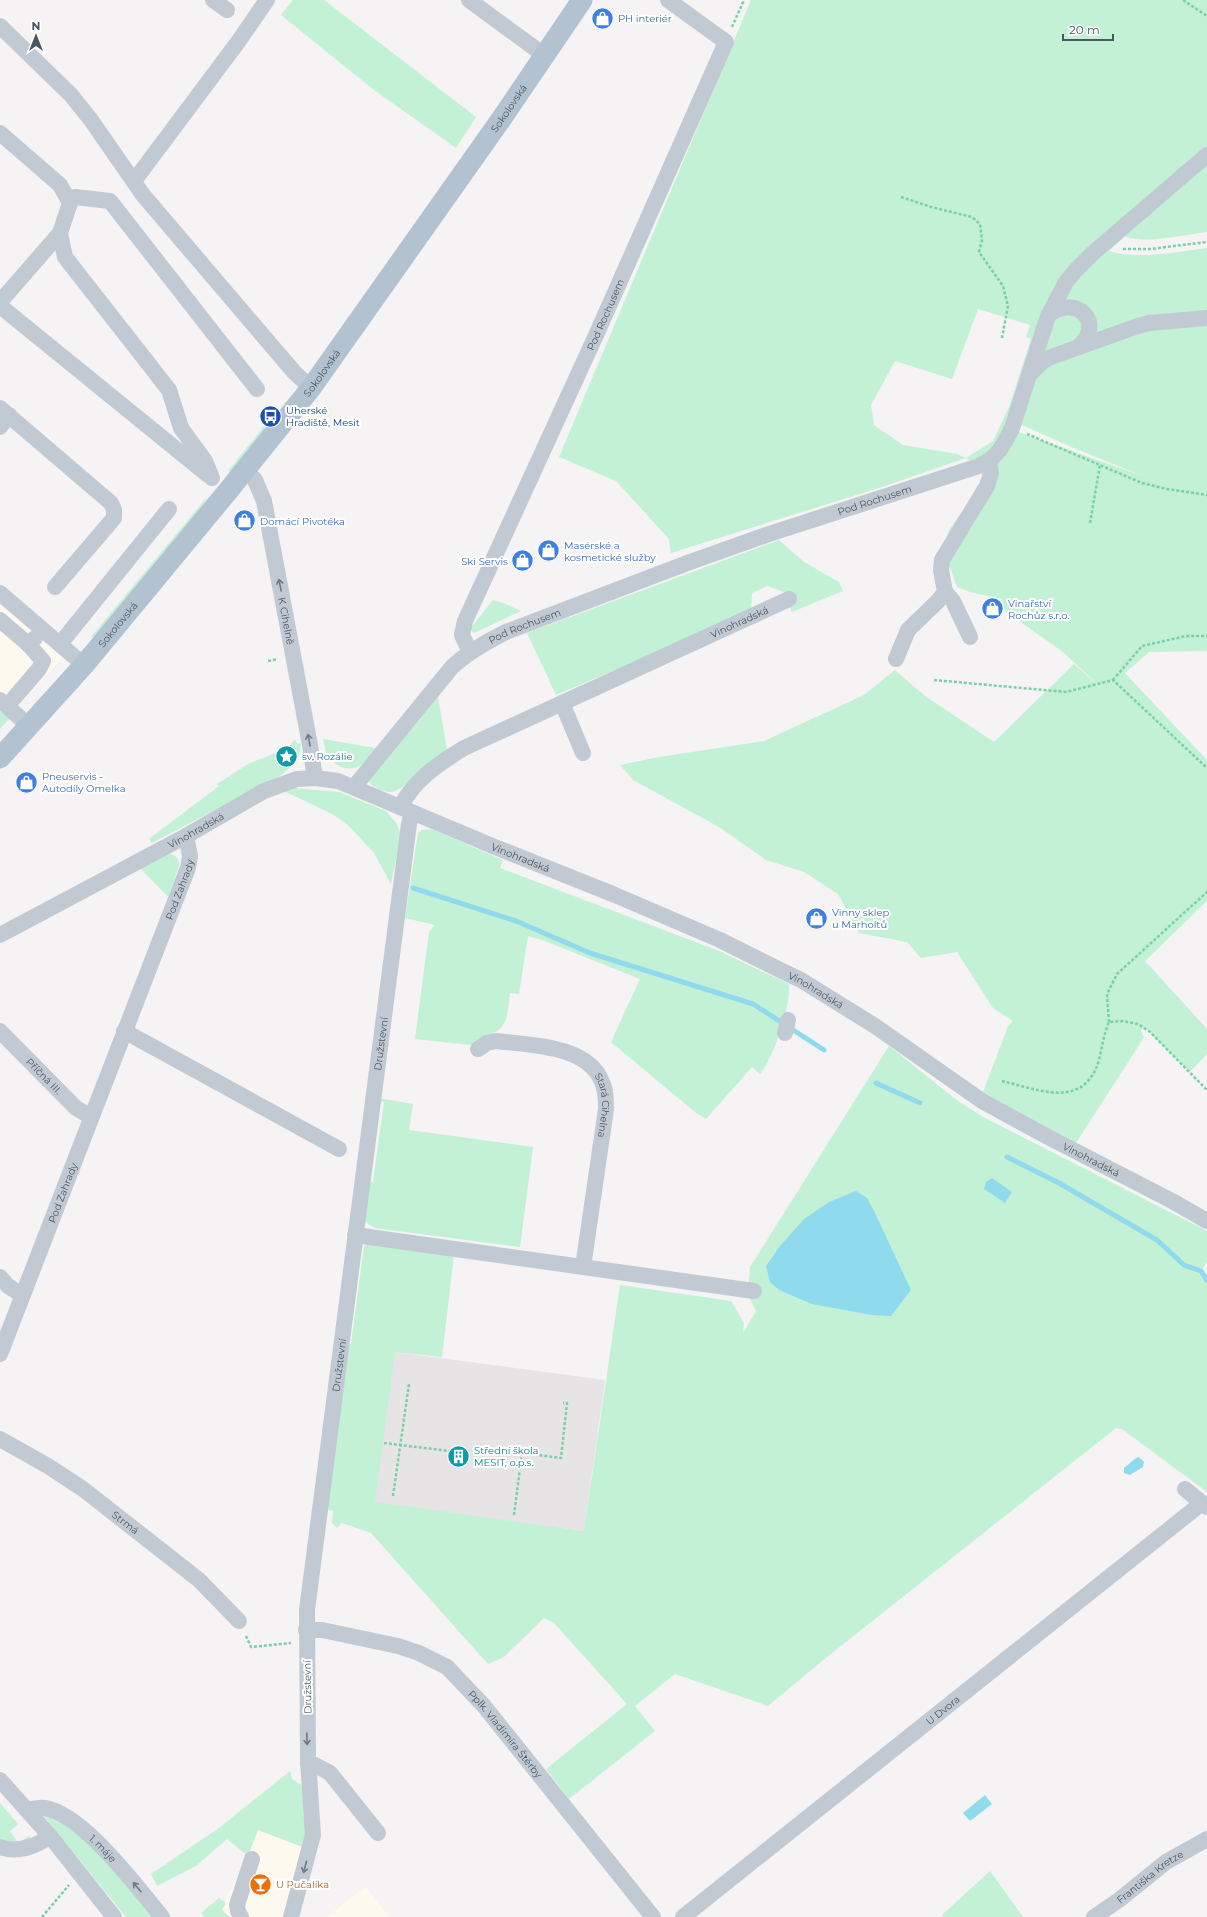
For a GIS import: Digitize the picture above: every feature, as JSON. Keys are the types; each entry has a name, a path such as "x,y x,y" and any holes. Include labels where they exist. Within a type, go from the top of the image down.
{"main road":[{"name":"Sokolovská","path":"0,758 84,665 220,485 245,470 311,388 582,0"}],"street":[{"path":"213,0 227,10"},
{"path":"134,181 238,42 267,0"},
{"path":"469,0 544,55"},
{"path":"668,0 726,42"},
{"path":"0,26 71,95 95,126 143,195 294,372 311,388"},
{"name":"Pod Rochusem","path":"470,652 462,635 464,622 601,326 726,42"},
{"path":"0,134 60,185 70,203"},
{"name":"Pod Rochusem","path":"354,787 452,667 470,652 506,632 690,562 828,514 979,466 989,461 1002,448 1012,428 1048,316 1066,282 1075,270 1106,241 1207,155"},
{"path":"0,302 60,233 70,203 75,197 110,201 257,388"},
{"path":"60,233 65,257 169,390 181,428 220,485"},
{"path":"0,306 220,485"},
{"path":"1048,316 1056,310 1068,307 1076,308 1085,314 1089,322 1089,332 1085,340 1078,347"},
{"path":"1029,375 1043,361 1135,327 1149,324 1207,318"},
{"path":"3,417 111,503 114,510 114,518 54,587"},
{"path":"970,637 953,601 945,592 941,570 942,560 988,486 991,473 989,461"},
{"name":"K Cihelně","path":"245,470 255,480 264,501 315,778"},
{"path":"60,644 169,508"},
{"path":"896,658 908,630 938,601 945,592"},
{"path":"0,593 84,665"},
{"name":"Vinohradská","path":"406,810 409,792 421,778 457,753 504,729 789,598"},
{"path":"0,620 28,644 43,661 39,669 7,699 29,726"},
{"path":"28,644 45,631"},
{"path":"562,703 583,753"},
{"name":"Vinohradská","path":"0,934 186,836 264,790 286,782 315,778 338,781 615,894 720,940 782,970 875,1026 982,1101 1174,1202 1207,1221"},
{"name":"Družstevní","path":"293,1913 313,1835 308,1764 307,1610 319,1508 409,824 406,810"},
{"name":"Pod Zahrady","path":"0,1354 124,1030 188,868 190,856 186,836"},
{"path":"124,1030 339,1149"},
{"name":"Příčná III.","path":"0,1031 76,1108 91,1117"},
{"name":"Stará Cihelna","path":"478,1049 487,1043 496,1041 564,1052 576,1056 592,1066 602,1082 606,1094 606,1109 583,1267"},
{"path":"355,1235 754,1291"},
{"path":"0,1277 8,1286 22,1295"},
{"name":"Strmá","path":"0,1439 48,1466 82,1489 199,1580 239,1621"},
{"name":"U Dvora","path":"683,1917 1205,1505 1185,1489"},
{"name":"Pplk. Vladimíra Štěrby","path":"306,1636 322,1630 398,1646 419,1653 447,1667 484,1706 653,1917"},
{"path":"308,1764 315,1765 330,1773 378,1833"},
{"path":"0,1780 50,1836 114,1917"},
{"name":"1. máje","path":"27,1810 47,1808 63,1814 82,1827 131,1880 162,1917"},
{"path":"2,1852 26,1848 50,1836"},
{"name":"Františka Kretze","path":"1094,1917 1166,1862 1207,1839"},
{"path":"241,1917 237,1905 252,1860"}],"path":[{"path":"726,42 744,0"},
{"path":"1183,0 1207,16"},
{"path":"901,197 931,207 972,217 980,224 982,240 979,252 1003,286 1008,306 1002,338"},
{"path":"1106,241 1120,249 1150,249 1207,242"},
{"path":"1012,428 1100,465 1114,473 1155,487 1207,495"},
{"path":"1090,523 1100,465"},
{"path":"934,680 1066,692 1112,680 1142,646 1186,636 1207,636"},
{"path":"1112,680 1207,768"},
{"path":"1002,1081 1069,1093 1083,1086 1091,1075 1098,1061 1104,1034 1109,1022 1107,994 1117,974 1207,892"},
{"path":"1109,1022 1122,1021 1138,1024 1150,1032 1207,1090"},
{"path":"393,1496 409,1384"},
{"path":"514,1515 522,1453 561,1458 567,1403 563,1403"},
{"path":"384,1443 449,1451"},
{"path":"239,1621 251,1647 306,1636"},
{"path":"42,1917 80,1873"}],"shaded area":[{"path":"0,605 63,658 0,726"},
{"path":"344,1343 395,1352 605,1380 584,1531 374,1503"},
{"path":"258,1830 305,1848 295,1917 230,1917 222,1910 229,1893 240,1875"},
{"path":"366,1886 389,1917 327,1917"}],"green space":[{"path":"293,0 324,0 476,117 456,148 374,90 281,15"},
{"path":"751,0 1207,0 1207,232 1153,239 1132,238 1125,236 1109,251 1121,254 1145,255 1207,248 1207,651 1149,652 1125,673 1207,760 1207,901 1145,961 1207,1029 1207,1054 1190,1072 1144,1027 1141,1031 1144,1037 1143,1039 1076,1143 1057,1135 983,1092 1008,1026 1013,1021 993,1008 957,952 921,958 907,942 859,933 838,894 804,872 766,860 719,827 633,780 620,765 659,757 764,741 864,695 895,670 925,696 994,742 1074,664 1106,692 1063,652 1005,611 1002,599 970,592 957,587 943,547 949,530 989,474 966,458 882,487 671,553 669,539 616,481 559,457","holes":["978,309 1030,325 1026,337 1031,339 1009,407 993,441 966,458 957,454 903,445 874,425 871,405 895,361 952,379","1022,425 1076,449 1143,476 1018,432"]},
{"path":"265,425 264,432 231,472 228,471"},
{"path":"207,497 203,506 95,636 90,638"},
{"path":"779,540 804,562 839,582 843,591 792,612 784,592 767,586 752,593 751,612 556,695 527,633"},
{"path":"493,600 521,611 474,633 470,629"},
{"path":"438,697 447,750 415,778 395,791 386,791 371,785 369,781"},
{"path":"2,710 11,717 0,729 0,712"},
{"path":"295,739 296,743 301,744 297,759 292,766 280,776 152,843 149,839 219,786 217,784 248,764 288,748"},
{"path":"323,739 375,748 361,765 347,768 333,762 326,752"},
{"path":"295,788 339,792 386,811 397,824 401,835 391,884 374,853 348,825 332,814 284,791"},
{"path":"424,829 434,830 503,860 500,868 719,951 789,984 787,1005 776,1044 771,1056 760,1074 752,1067 706,1119 696,1113 611,1042 640,979 545,941 528,936 519,994 510,993 506,1019 501,1028 471,1045 415,1039 429,932 435,925 405,918 418,833"},
{"path":"171,854 178,859 179,867 168,897 140,868 165,855"},
{"path":"889,1046 958,1101 985,1118 1207,1231 1207,1262 1201,1271 1207,1280 1207,1492 1122,1429 1116,1428 827,1657 768,1706 675,1674 635,1706 655,1731 569,1799 546,1769 627,1704 554,1623 544,1618 504,1657 488,1664 371,1533 342,1523 337,1528 332,1523 333,1511 323,1509 344,1343 351,1344 364,1246 371,1242 454,1255 442,1357 395,1352 375,1502 584,1531 620,1285 731,1301 744,1323 743,1333 756,1311 748,1295 750,1267"},
{"path":"379,1098 413,1104 409,1130 533,1147 520,1247 375,1228 368,1224 362,1217 367,1181 373,1182 384,1102 378,1101"},
{"path":"290,1771 292,1779 306,1788 308,1795 305,1848 258,1830 248,1856 227,1839 196,1866 157,1886 151,1874 219,1828"},
{"path":"0,1803 18,1824 10,1831 18,1843 29,1836 31,1839 29,1843 12,1845 0,1842"},
{"path":"49,1813 94,1845 153,1917 126,1917 43,1815"},
{"path":"990,1871 1023,1917 944,1917 942,1915"},
{"path":"219,1898 226,1903 222,1910 230,1917 204,1917 201,1913"}],"water":[{"path":"992,1178 1012,1192 1005,1203 984,1189 986,1182"},
{"path":"856,1191 867,1198 911,1290 891,1316 872,1315 812,1304 779,1290 770,1282 766,1266 780,1246 804,1219 829,1202"},
{"path":"1139,1457 1144,1462 1143,1467 1130,1475 1124,1473 1124,1468"},
{"path":"985,1795 992,1804 970,1821 963,1813"}],"waterway":[{"path":"413,888 516,921 590,953 753,1004 824,1050"},
{"path":"876,1083 920,1103"},
{"path":"1007,1157 1059,1183 1157,1240 1184,1265 1201,1271 1207,1280"}],"place":[{"name":"PH interiér","path":"603,18"},
{"name":"Uherské Hradiště, Mesit","path":"270,416"},
{"name":"Domácí Pivotéka","path":"244,521"},
{"name":"Masérské a kosmetické služby","path":"548,551"},
{"name":"Ski Servis","path":"523,561"},
{"name":"Vinařství Rochůz s.r.o.","path":"993,609"},
{"name":"sv. Rozálie","path":"287,756"},
{"name":"Pneuservis - Autodíly Omelka","path":"26,782"},
{"name":"Vinny sklep u Marholtů","path":"817,918"},
{"name":"Střední škola MESIT, o.p.s.","path":"459,1456"},
{"name":"U Pučalíka","path":"261,1884"}]}
